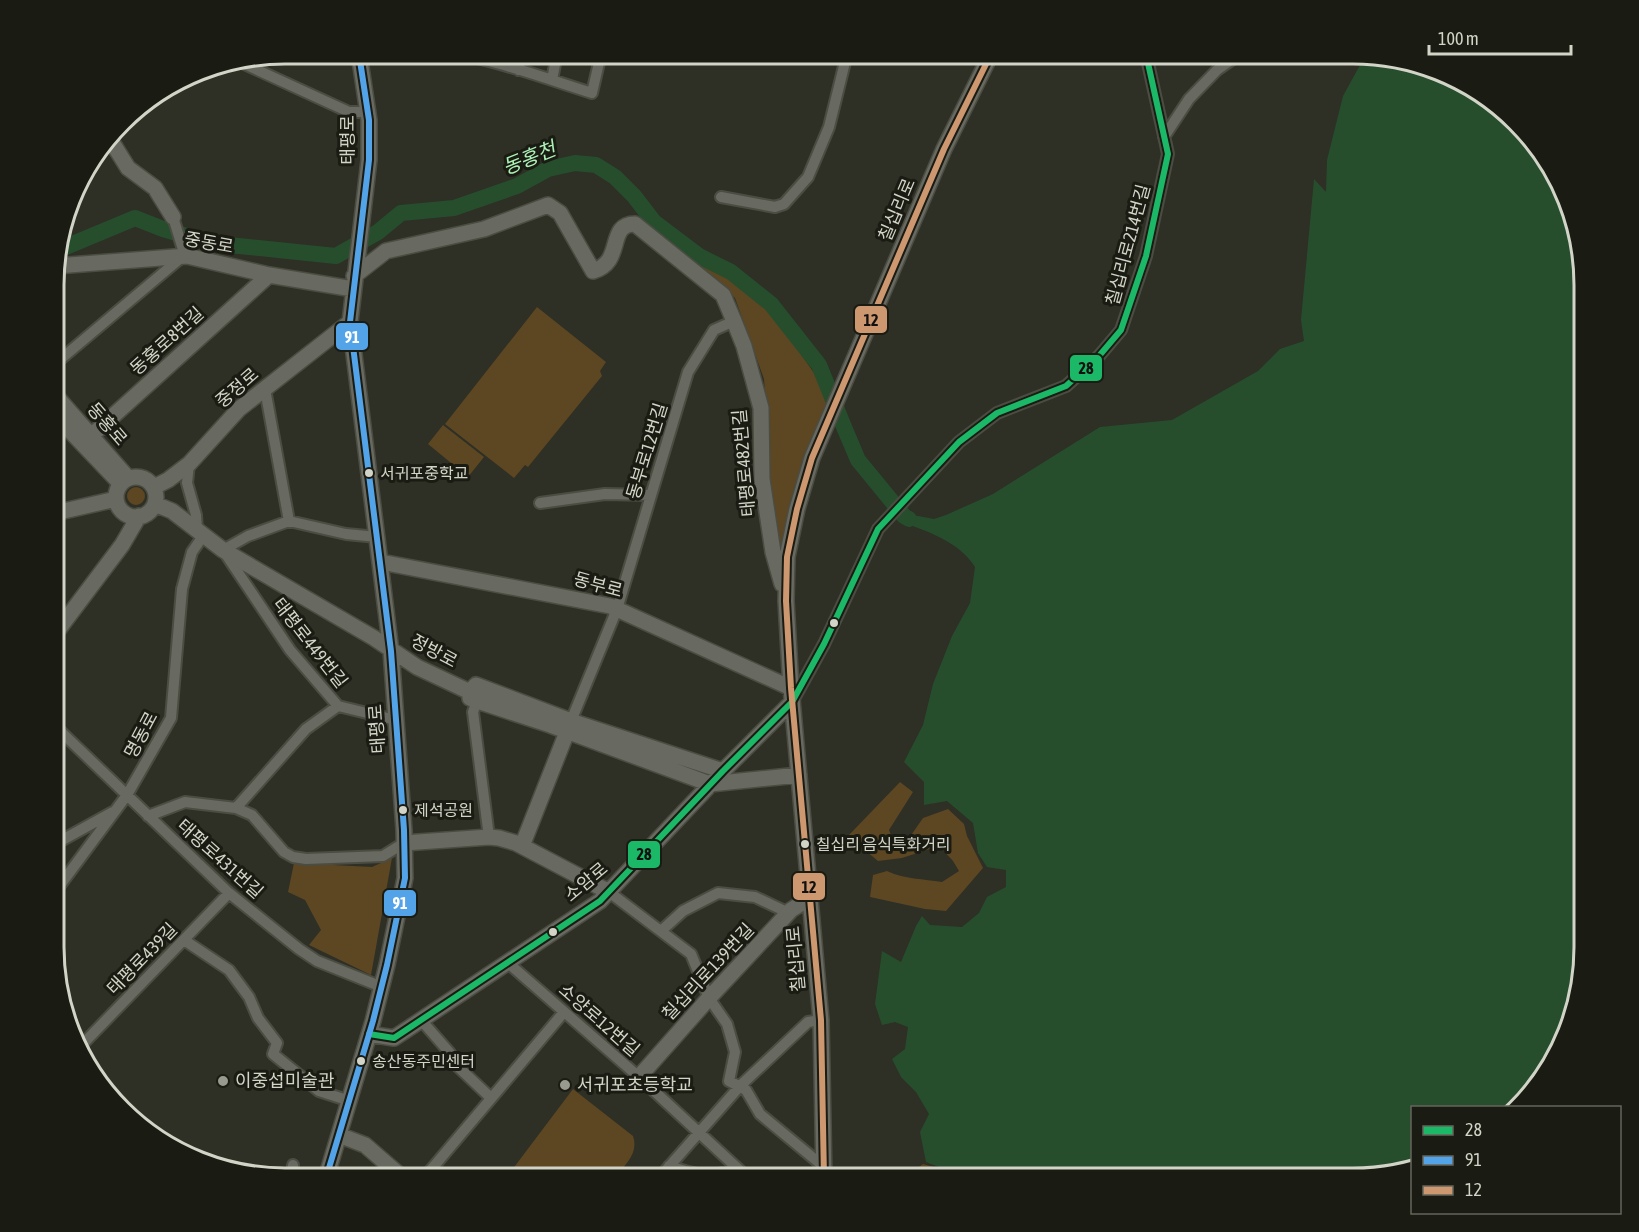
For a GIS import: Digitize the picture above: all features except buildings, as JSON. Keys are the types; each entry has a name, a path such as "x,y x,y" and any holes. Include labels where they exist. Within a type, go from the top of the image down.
{"street":[{"name":"태평로","path":"329,1168 382,987 405,879 391,651 350,322 369,160 368,112 361,64"},
{"name":"태평로","path":"502,64 592,93 599,64"},
{"path":"518,70 520,64"},
{"path":"552,80 555,64"},
{"path":"721,197 775,207 784,204 808,177 829,127 845,64"},
{"name":"칠십리로","path":"823,1168 820,1020 792,695 786,601 788,557 797,509 812,458 944,149 986,64"},
{"name":"칠십리로214번길","path":"792,695 824,644 878,529 959,442 997,413 1066,386 1099,356 1121,330 1146,256 1168,154 1148,64"},
{"path":"1164,137 1189,99 1226,64"},
{"path":"251,67 349,112 368,112"},
{"path":"64,356 184,256 173,217 154,188 128,168 114,146"},
{"name":"태평로482번길","path":"354,278 386,251 484,229 548,205 560,213 593,271 602,268 612,258 619,230 627,224 635,224 723,294 734,321 744,346 761,408 762,479 773,552 786,601"},
{"name":"중동로","path":"65,265 184,256 269,275 354,278"},
{"name":"동홍로8번길","path":"92,435 269,275"},
{"name":"동부로12번길","path":"617,609 688,372 714,330 734,321"},
{"name":"중정로","path":"154,488 189,464 239,409 350,322"},
{"path":"265,390 289,521"},
{"name":"동홍로","path":"64,419 92,435 124,481"},
{"name":"동홍로","path":"64,420 124,481"},
{"path":"189,464 187,483 200,533"},
{"path":"138,477 144,478 154,488 155,504 148,513 139,516 131,516 123,512 116,500 116,493 124,481 138,477"},
{"path":"540,503 605,494 651,495"},
{"path":"64,511 116,500"},
{"name":"정방로","path":"155,504 172,512 223,550 374,638 417,667 473,696 723,771"},
{"path":"64,622 122,545 139,516"},
{"path":"223,550 248,536 289,521 346,534 377,537"},
{"name":"명동로","path":"64,880 127,795 171,718 182,589 192,552 200,533"},
{"name":"태평로449번길","path":"223,550 290,650 338,706 396,720"},
{"name":"동부로","path":"381,562 589,601 617,609 792,695"},
{"path":"522,846 617,609"},
{"name":"소암로","path":"369,1034 394,1038 600,901 792,695"},
{"path":"473,696 473,712 489,837"},
{"path":"236,808 306,729 338,706"},
{"name":"정방로","path":"569,726 711,784"},
{"name":"태평로431번길","path":"64,735 229,893 299,950 317,961 382,987"},
{"path":"711,784 799,775"},
{"path":"148,816 185,802 236,808 252,815 284,852 293,857 306,859 383,856 404,843 489,837 522,846 609,892 691,954 709,998 727,1024 735,1052 729,1081 746,1090 760,1114 819,1168"},
{"path":"64,839 116,810"},
{"path":"661,931 683,910 718,892 755,897 789,913"},
{"name":"태평로439길","path":"86,1041 229,893"},
{"name":"칠십리로139번길","path":"639,1077 789,913 810,898"},
{"path":"184,940 229,970 249,997 258,1018 277,1042 273,1054 319,1091 350,1101"},
{"name":"소양로12번길","path":"507,962 639,1077 736,1167"},
{"path":"432,1168 564,1012"},
{"path":"421,1020 450,1053 453,1062 491,1098"},
{"path":"675,1168 669,1166 740,1086 808,1022 820,1020"},
{"path":"339,1135 365,1145 391,1168"}],"shaded area":[{"path":"1360,64 1383,66 1411,72 1438,81 1464,94 1499,119 1529,151 1552,188 1567,228 1574,271 1574,961 1567,1004 1558,1031 1529,1081 1507,1106 1411,1106 1411,1160 1383,1166 1354,1168 944,1168 926,1162 920,1132 929,1114 916,1092 901,1077 892,1059 905,1049 908,1027 895,1022 882,1025 875,1004 882,951 901,962 922,916 930,925 962,927 979,913 987,897 1006,887 1006,870 987,867 978,853 973,823 947,801 924,805 924,782 904,762 923,725 933,684 952,636 970,603 975,567 960,550 951,544 931,533 899,521 902,513 934,519 946,515 993,494 1100,427 1172,420 1258,371 1280,349 1304,341 1301,320 1314,179 1326,192 1327,160 1343,96"},
{"path":"662,229 765,303 833,400 777,568 764,379 735,298"},
{"path":"537,307 606,362 600,371 602,376 528,467 525,465 514,478 445,424"},
{"path":"443,425 484,457 468,477 428,444"},
{"path":"136,487 142,490 145,496 142,502 136,505 130,502 127,496 130,490"},
{"path":"900,782 913,792 889,830 893,840 907,841 923,818 948,809 964,824 967,836 983,868 946,911 925,909 870,897 873,875 887,871 907,877 942,882 959,871 939,846 902,858 878,861 848,836"},
{"name":"제석공원","path":"392,858 371,975 309,945 321,930 305,900 288,892 294,863 372,867"},
{"path":"573,1089 633,1136 633,1154 623,1168 514,1168"},
{"path":"923,1164 937,1168 917,1168"}],"waterway":[{"name":"동홍천","path":"68,246 135,218 210,243 336,256 378,232 401,213 454,208 517,186 548,169 575,163 596,165 615,177 634,196 654,222 699,256 731,272 771,304 819,365 858,460 904,516 909,519"}],"transit line":[{"name":"91","path":"329,1168 373,1021 405,878 404,830 391,651 350,322 369,160 369,120 361,64"},
{"name":"12","path":"824,1168 821,1020 791,688 786,601 787,557 797,509 812,458 944,149 986,64"},
{"name":"28","path":"369,1034 394,1038 600,901 792,702 824,644 878,529 959,442 997,413 1066,386 1099,356 1121,330 1146,256 1168,154 1148,64"}],"place":[{"name":"서귀포중학교","path":"369,473"},
{"name":"제석공원","path":"403,810"},
{"name":"칠십리 음식특화거리","path":"805,844"},
{"name":"송산동주민센터","path":"361,1061"},
{"name":"이중섭미술관","path":"223,1081"},
{"name":"서귀포초등학교","path":"565,1085"}]}
